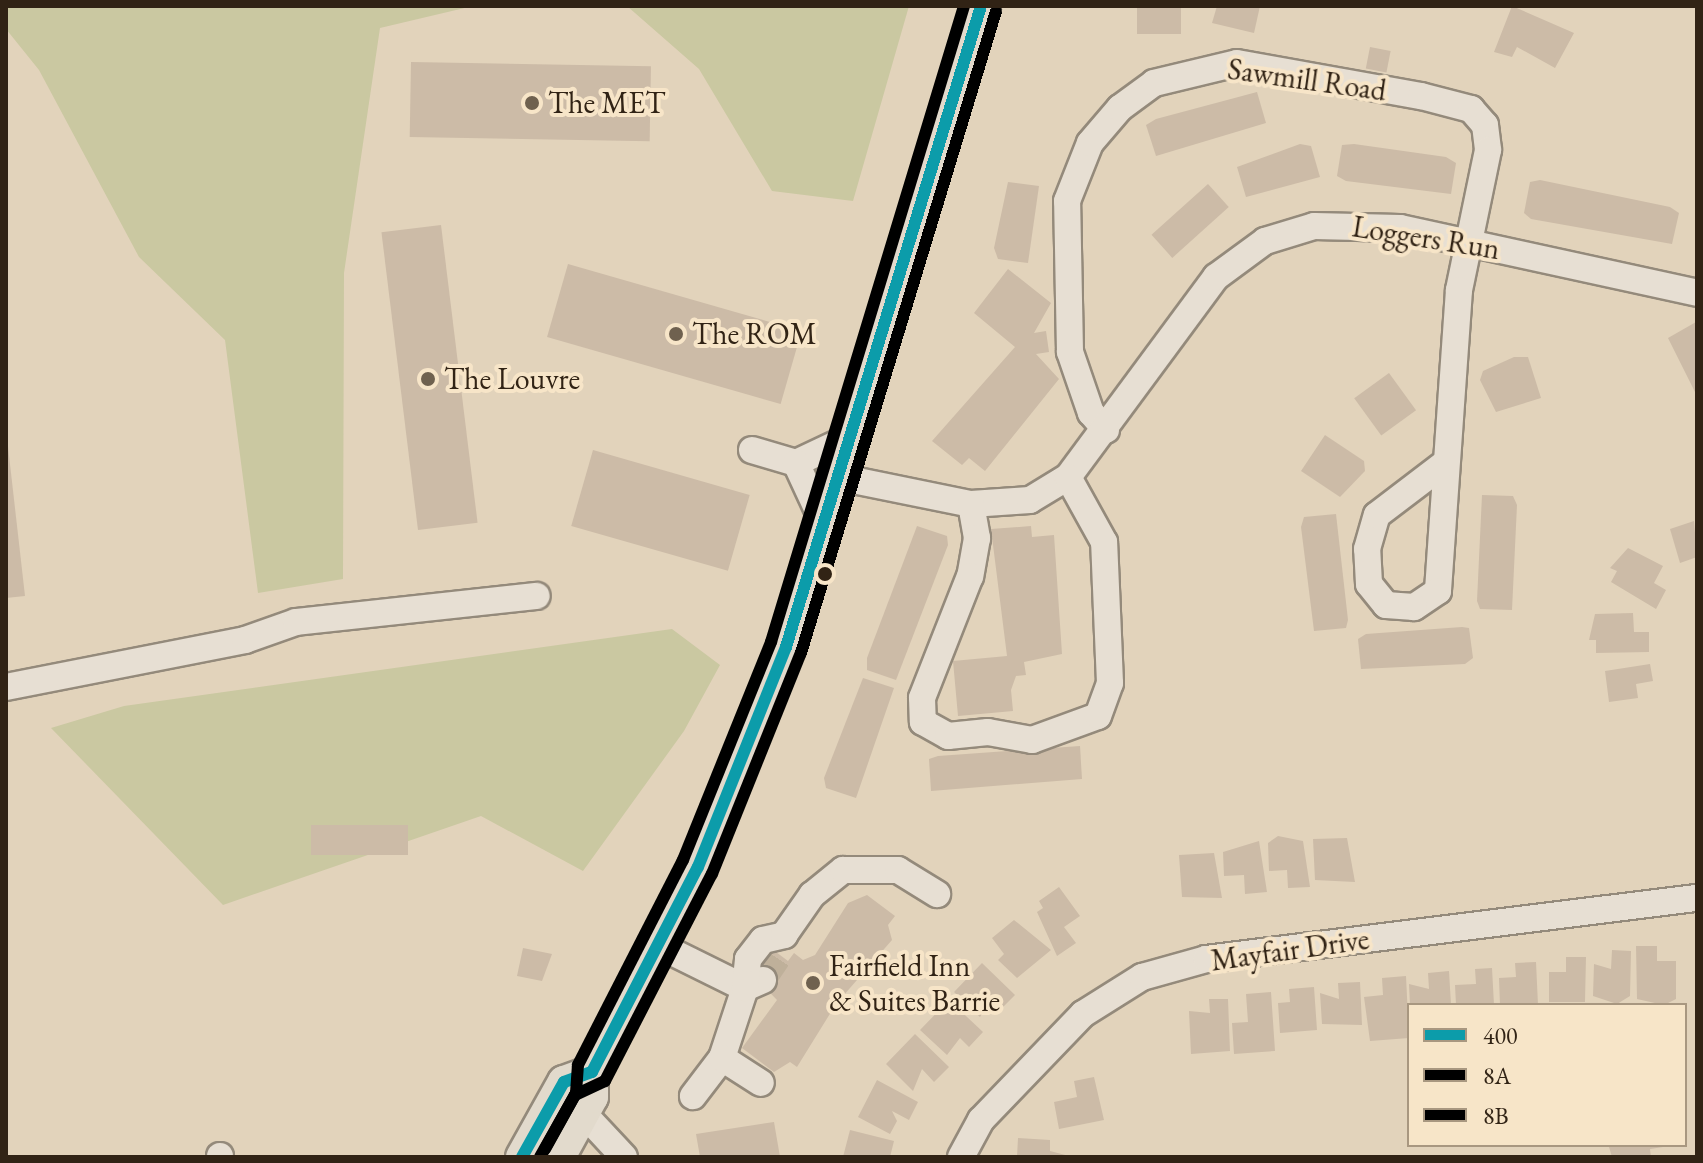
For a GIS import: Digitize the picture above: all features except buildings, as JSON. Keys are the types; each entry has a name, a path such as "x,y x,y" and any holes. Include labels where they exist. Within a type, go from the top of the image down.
{"main road":[{"path":"559,1157 583,1113 592,1072 704,853 826,528 981,6"},
{"path":"522,1157 564,1082 592,1072"}],"street":[{"name":"Sawmill Road","path":"1106,430 1091,413 1070,352 1067,201 1090,143 1154,83 1237,63 1471,109 1485,125 1488,150 1470,243 1444,464 1438,591 1414,607 1386,605 1369,584 1367,549 1377,515 1444,464"},
{"name":"Loggers Run","path":"843,478 971,504 1030,500 1068,477 1106,430 1216,277 1265,241 1348,222 1470,243 1697,293"},
{"path":"752,450 796,463 855,435"},
{"path":"796,463 826,528"},
{"path":"971,504 977,538 970,576 922,698 923,722 948,736 988,732 1032,740 1098,716 1110,683 1104,542 1068,477"},
{"path":"6,687 245,640 296,622 537,596"},
{"path":"693,1096 722,1058 754,984 748,959 763,940 782,945 812,895 843,870 898,870 937,894"},
{"name":"Mayfair Drive","path":"961,1157 981,1120 1083,1014 1142,977 1206,959 1697,898"},
{"path":"658,945 754,984"},
{"path":"722,1058 761,1083"},
{"path":"583,1113 624,1157"}],"shaded area":[{"path":"6,6 473,6 380,28 344,273 343,579 258,593 225,340 139,257 39,70 6,29"},
{"path":"627,6 909,6 853,201 772,191 699,69"},
{"path":"672,629 720,665 684,731 583,871 481,816 223,905 51,728 124,706"}],"tunnel":[{"path":"763,980 780,955"}],"transit line":[{"name":"8B","path":"545,1149 576,1093 578,1065 683,860 771,642 964,6"},
{"name":"400","path":"522,1157 564,1082 592,1072 698,867 786,647 981,6"},
{"name":"8A","path":"540,1157 575,1095 605,1081 712,874 801,653 996,11"}],"place":[{"name":"The MET","path":"532,103"},
{"name":"The ROM","path":"676,334"},
{"name":"The Louvre","path":"428,379"},
{"name":"Fairfield Inn & Suites Barrie","path":"813,983"}]}
